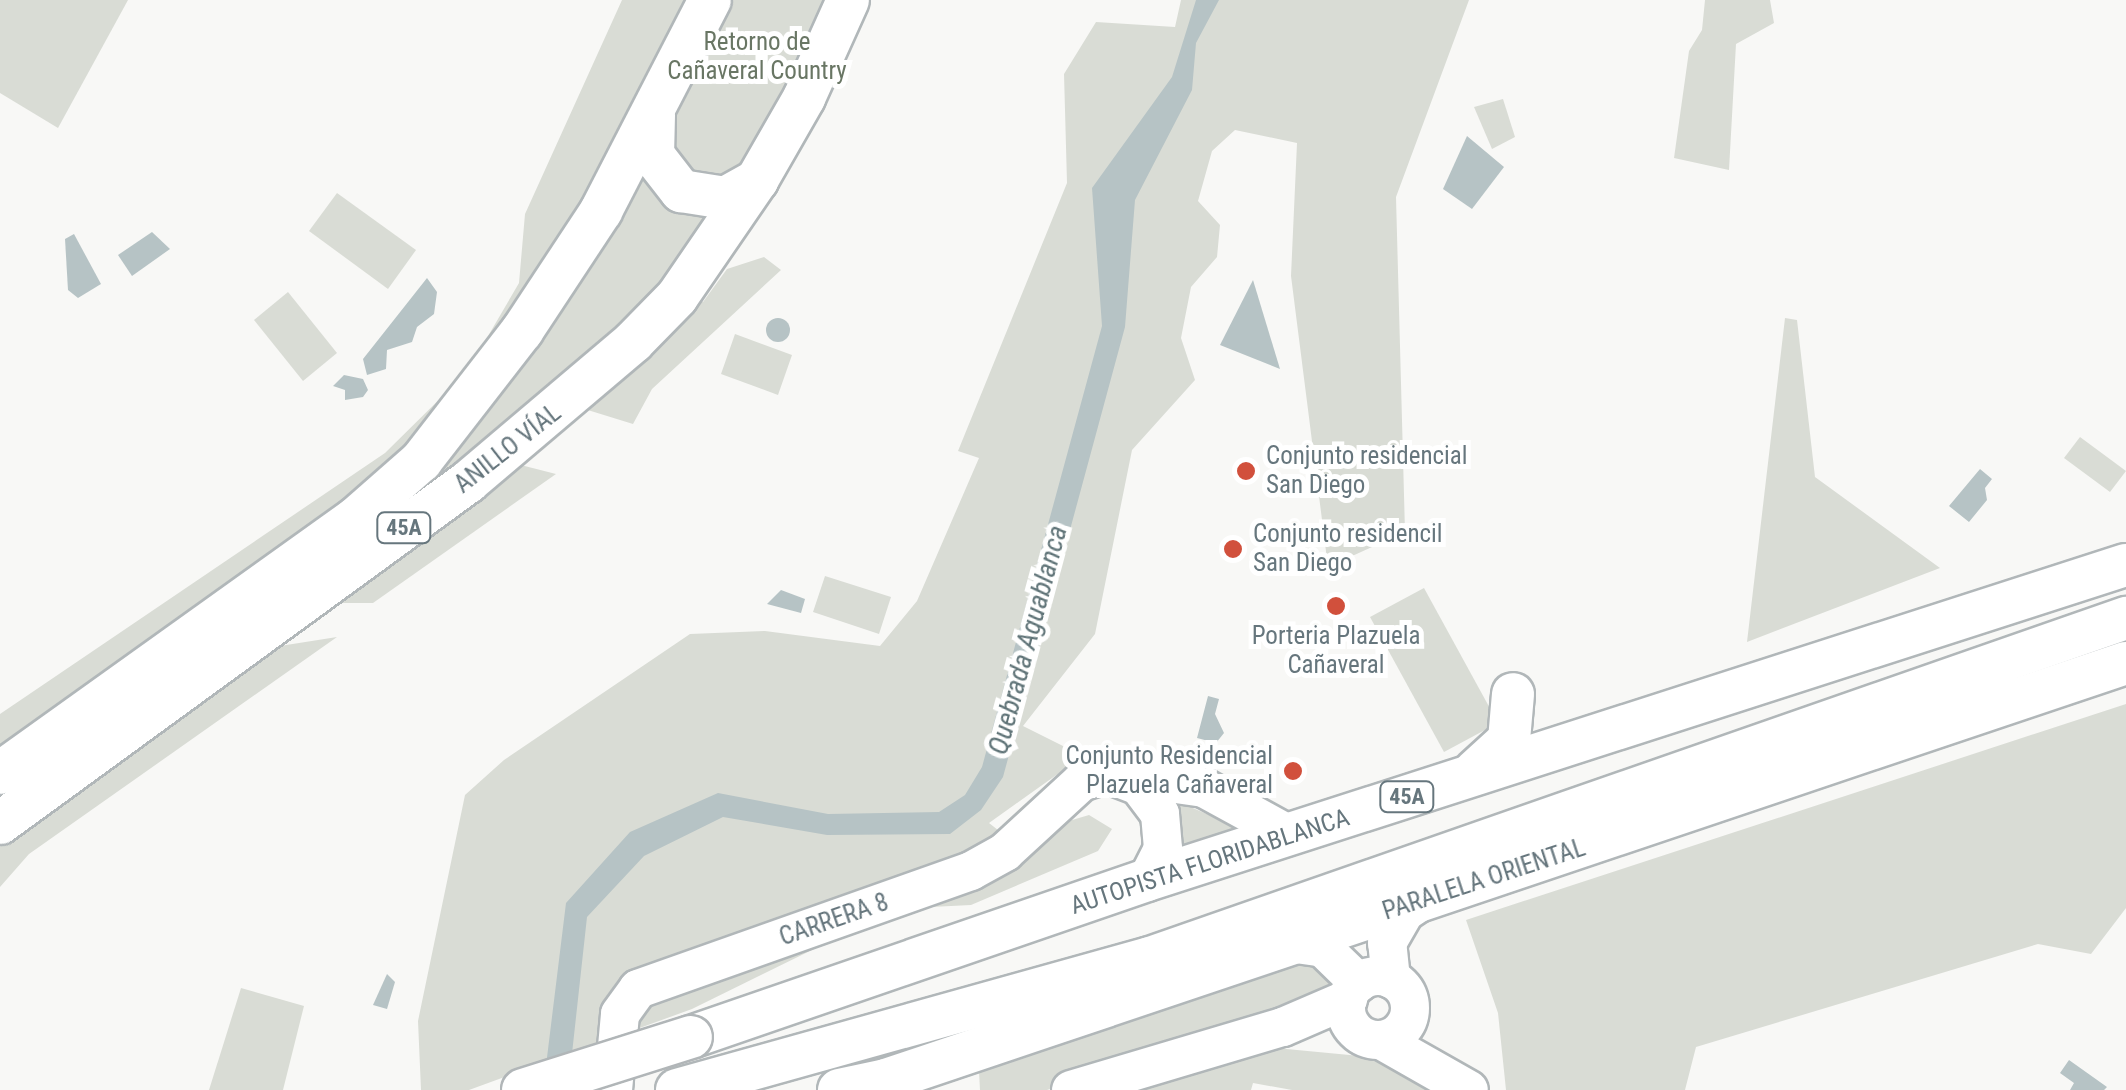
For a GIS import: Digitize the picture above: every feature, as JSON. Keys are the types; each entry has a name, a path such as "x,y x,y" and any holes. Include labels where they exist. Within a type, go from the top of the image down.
{"highway":[{"name":"ANILLO VÍAL","path":"0,773 354,519 414,469 552,288 656,110 710,0"},
{"name":"ANILLO VÍAL","path":"0,823 560,408 677,296 757,180 804,98 848,0"},
{"path":"656,110 653,155 681,190 726,198 757,180"},
{"name":"AUTOPISTA FLORIDABLANCA","path":"524,1090 691,1037 1147,880 2126,566"},
{"path":"1820,664 1895,612"},
{"path":"687,1087 1150,958 2126,618"},
{"name":"PARALELA ORIENTAL","path":"839,1090 886,1080 2126,662"},
{"path":"1460,780 1509,740 1513,694"}],"main road":[{"path":"1106,774 1204,788 1290,835"},
{"path":"1106,774 1139,786 1160,814 1163,849 1147,880"},
{"name":"CARRERA 8","path":"613,1090 620,1014 638,989 984,864 1080,782 1106,774"},
{"path":"1420,902 1394,926 1377,992 1348,1019 1375,1039 1459,1082"},
{"path":"1290,943 1338,957 1377,992 1459,1082"},
{"path":"1071,1090 1283,1026 1377,992"},
{"path":"1283,1026 1375,1039 1404,1026 1377,992"}],"green space":[{"path":"0,0 128,0 58,128 0,93"},
{"path":"622,0 696,0 610,181 405,462 0,757 0,714 385,453 467,372 519,283 525,214"},
{"name":"Retorno de Cañaveral Country","path":"730,0 840,0 749,172 707,187 675,158 670,130"},
{"path":"1181,0 1469,0 1396,197 1405,532 1328,567 1291,276 1297,143 1235,130 1212,151 1198,201 1220,225 1217,257 1191,287 1181,338 1195,380 1132,450 1095,634 1023,726 1083,756 989,823 1021,848 1052,826 1089,815 1112,829 1098,851 971,905 911,908 867,923 692,1009 469,1090 421,1090 418,1021 465,795 504,760 690,634 765,631 880,646 917,601 979,458 958,451 1067,183 1064,74 1096,22 1175,27"},
{"path":"1705,0 1770,0 1774,23 1736,44 1729,170 1674,158 1689,51 1702,30"},
{"path":"1503,99 1515,137 1492,149 1474,107"},
{"path":"644,163 721,218 680,277 490,442 413,492"},
{"path":"337,193 416,250 388,289 309,231"},
{"path":"764,257 781,270 652,389 633,424 578,407 688,302 703,302 727,269"},
{"path":"288,292 337,353 303,381 254,320"},
{"path":"1785,318 1797,320 1815,477 1940,568 1747,642"},
{"path":"735,334 792,355 778,395 721,374"},
{"path":"2080,437 2126,471 2110,492 2064,458"},
{"path":"509,462 556,474 373,603 316,603"},
{"path":"825,576 891,597 879,634 813,612"},
{"path":"1424,588 1498,723 1444,752 1370,617"},
{"path":"337,637 29,854 0,887 0,839 202,683 241,676 280,646"},
{"path":"2126,704 2126,908 2091,954 2038,944 1696,1047 1685,1090 1506,1090 1498,1013 1466,920"},
{"path":"1163,795 1255,835 1186,855"},
{"path":"1312,960 1331,971 1326,999 1047,1090 980,1090 979,1071"},
{"path":"241,988 304,1006 283,1090 209,1090"},
{"path":"1276,1048 1381,1058 1443,1090 1292,1090 1253,1083 1251,1090 1127,1090"}],"water":[{"name":"Quebrada Aguablanca","path":"1196,0 1219,0 1196,43 1192,90 1135,200 1125,327 1003,777 981,810 950,834 827,835 723,817 644,856 587,917 568,1090 543,1090 566,903 630,832 718,793 828,814 939,812 965,795 982,767 1102,326 1092,188 1172,77"},
{"path":"1467,136 1504,167 1472,209 1443,189"},
{"path":"152,232 170,249 132,276 118,255"},
{"path":"74,234 101,284 78,298 68,290 65,239"},
{"path":"427,278 437,292 434,314 417,327 412,342 387,350 386,369 367,375 363,359"},
{"path":"1253,280 1280,369 1220,345"},
{"path":"778,318 787,321 787,339 778,342 769,339 766,330 769,321"},
{"path":"344,375 363,379 368,390 363,397 345,400 345,390 333,386"},
{"path":"1980,469 1992,479 1985,488 1987,500 1969,522 1949,506"},
{"path":"781,590 805,599 801,613 767,604"},
{"path":"1208,696 1219,699 1215,714 1224,733 1216,743 1197,738"},
{"path":"387,974 395,982 387,1009 373,1005"},
{"path":"2069,1060 2107,1087 2070,1090 2074,1083 2060,1073"}],"place":[{"name":"Conjunto residencial San Diego","path":"1246,471"},
{"name":"Conjunto residencil San Diego","path":"1233,549"},
{"name":"Porteria Plazuela Cañaveral","path":"1336,606"},
{"name":"Conjunto Residencial Plazuela Cañaveral","path":"1293,771"}]}
